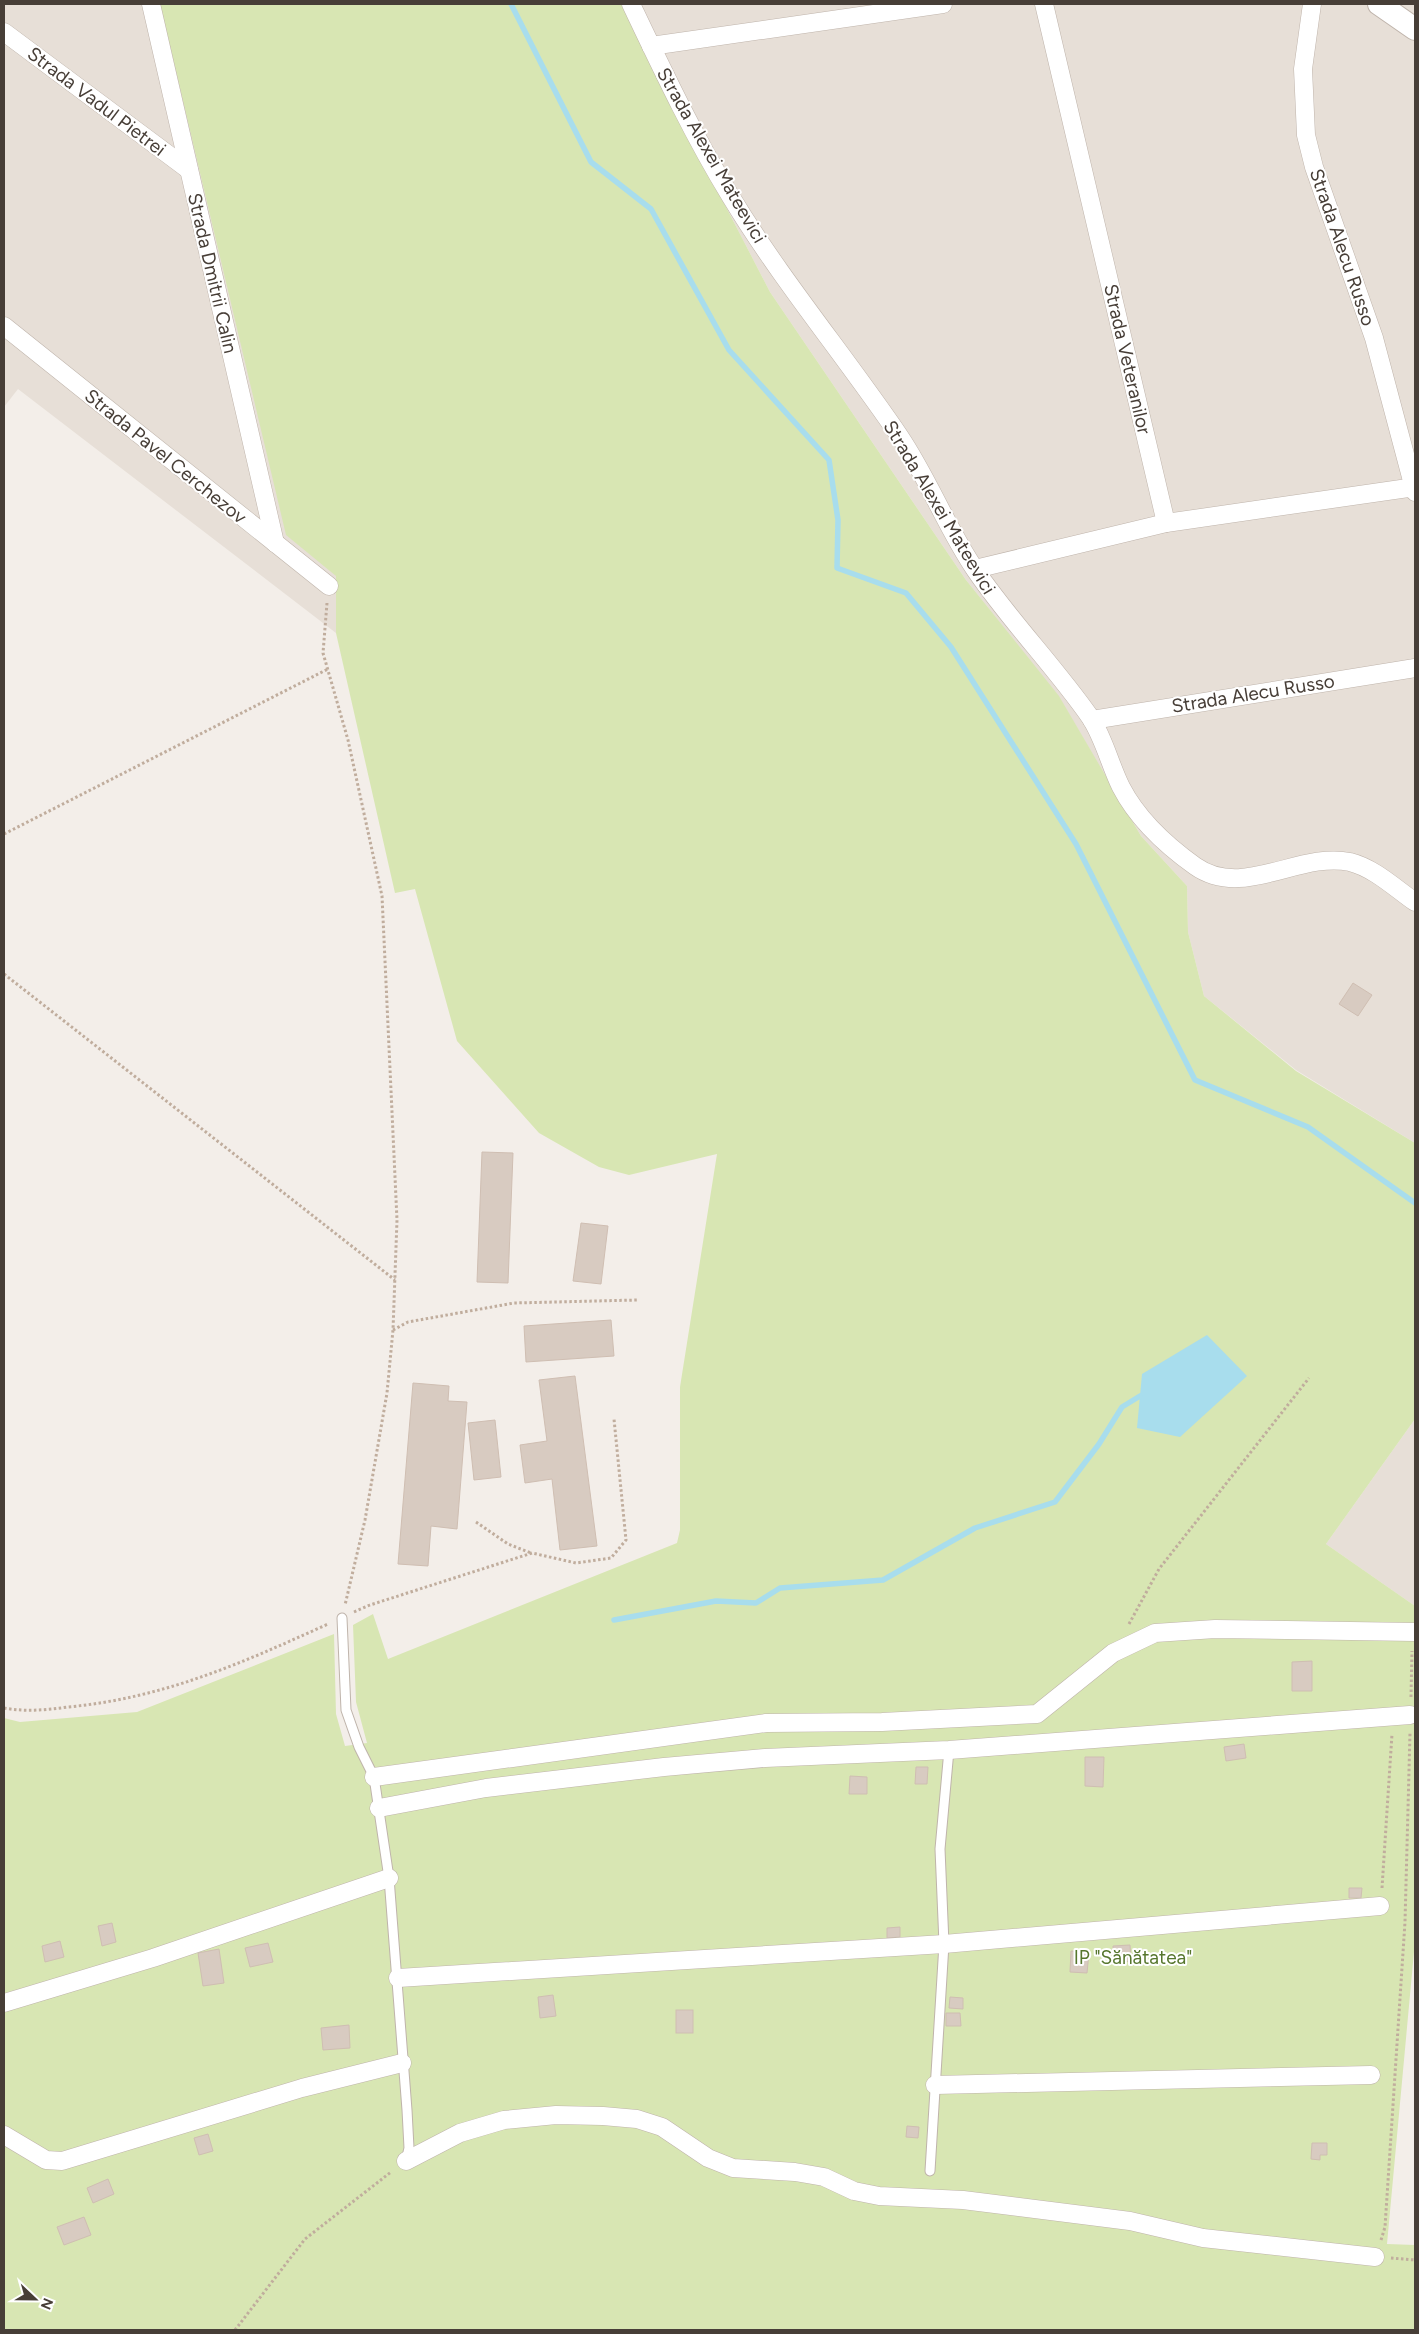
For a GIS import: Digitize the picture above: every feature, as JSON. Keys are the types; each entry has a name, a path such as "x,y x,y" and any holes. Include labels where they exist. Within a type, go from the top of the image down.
{"street":[{"name":"Strada Dmitrii Calin","path":"151,4 275,543"},
{"name":"Strada Alexei Mateevici","path":"631,4 730,196 778,269 905,444 923,473 953,534 975,569 1092,720 1121,787 1134,810 1182,856 1198,869 1214,876 1246,878 1331,860 1351,863 1368,869 1415,902"},
{"path":"651,46 943,4"},
{"name":"Strada Veteranilor","path":"1044,4 1166,523"},
{"name":"Strada Alecu Russo","path":"1166,523 1415,488 1374,338 1314,167 1306,135 1303,69 1312,4"},
{"path":"1379,4 1415,29"},
{"name":"Strada Vadul Pietrei","path":"4,32 189,170"},
{"name":"Strada Pavel Cerchezov","path":"4,326 329,586"},
{"path":"975,569 1166,523"},
{"name":"Strada Alecu Russo","path":"1092,720 1415,668"},
{"path":"374,1777 766,1723 882,1722 1037,1714 1113,1653 1155,1633 1215,1630 1414,1632"},
{"path":"379,1808 486,1788 765,1758 949,1750 1402,1715"},
{"path":"4,2003 153,1958 389,1878"},
{"path":"398,1978 944,1944 1380,1906"},
{"path":"4,2136 46,2160 62,2161 302,2088 402,2063"},
{"path":"935,2085 1371,2075"},
{"path":"406,2161 460,2133 504,2120 556,2115 637,2119 662,2127 708,2158 733,2168 795,2172 824,2177 854,2191 880,2196 964,2200 1130,2222 1203,2238 1375,2257"}],"lane":[{"path":"342,1618 346,1710 359,1747 374,1777 389,1878 398,1978 402,2063 408,2110 409,2148 406,2161"},
{"path":"930,2171 944,1944 940,1849 949,1750"}],"path":[{"path":"329,586 323,653 348,740 382,896 398,1220 393,1330 387,1392 365,1520 342,1618"},
{"path":"4,834 328,669"},
{"path":"4,974 395,1280"},
{"path":"393,1330 408,1322 514,1303 637,1300"},
{"path":"1113,1653 1159,1569 1309,1378"},
{"path":"476,1522 508,1544 532,1553 576,1563 611,1558 626,1540 614,1419"},
{"path":"4,1708 24,1712 94,1705 173,1688 242,1662 370,1605 532,1553"},
{"path":"1380,1906 1402,1715 1414,1632"},
{"path":"1402,1715 1405,1922 1385,2226 1375,2257 1415,2260"},
{"path":"234,2330 306,2239 406,2161"}],"shaded area":[{"path":"4,4 242,4 336,551 336,633 18,389 4,407"},
{"path":"621,4 1415,4 1415,1143 1296,1070 1204,996 1188,932 1187,886 1141,836 1059,697 966,580 770,292"},
{"path":"1415,1419 1415,1606 1326,1544"}],"green space":[{"name":"IP \"Sănătatea\"","path":"160,4 621,4 770,292 966,580 1059,696 1141,836 1187,886 1188,932 1204,996 1296,1071 1415,1143 1415,1419 1326,1544 1415,1606 1415,1941 1387,2244 1415,2245 1415,2330 4,2330 4,1718 20,1722 137,1712 334,1634 336,1714 345,1746 367,1743 356,1702 353,1625 373,1614 388,1659 677,1543 680,1530 680,1387 717,1154 629,1175 599,1167 539,1133 457,1041 415,889 395,893 336,633 336,576 286,535"}],"water":[{"path":"1207,1335 1247,1376 1180,1437 1137,1428 1142,1374"}],"building":[{"path":"1353,983 1372,995 1358,1016 1339,1004"},
{"path":"482,1152 513,1153 508,1283 477,1282"},
{"path":"581,1223 608,1226 601,1284 573,1281"},
{"path":"611,1320 614,1356 526,1362 524,1326"},
{"path":"575,1376 597,1546 560,1550 552,1479 525,1483 520,1445 547,1441 539,1380"},
{"path":"413,1383 449,1386 448,1401 467,1402 457,1529 431,1526 428,1566 398,1564"},
{"path":"495,1420 501,1477 474,1480 468,1423"},
{"path":"1312,1661 1312,1691 1292,1691 1292,1662"},
{"path":"1244,1744 1246,1758 1226,1761 1224,1747"},
{"path":"1085,1757 1104,1757 1103,1787 1085,1786"},
{"path":"916,1767 928,1767 927,1784 915,1784"},
{"path":"850,1776 867,1777 867,1794 849,1794"},
{"path":"1349,1888 1362,1888 1361,1898 1349,1898"},
{"path":"112,1923 116,1942 102,1946 98,1926"},
{"path":"900,1927 900,1937 887,1938 887,1928"},
{"path":"60,1941 64,1957 45,1962 42,1946"},
{"path":"268,1943 273,1962 250,1967 245,1948"},
{"path":"1130,1945 1131,1961 1114,1963 1113,1946"},
{"path":"219,1949 224,1983 203,1986 198,1953"},
{"path":"1071,1951 1089,1952 1087,1973 1070,1972"},
{"path":"553,1995 556,2016 540,2018 538,1997"},
{"path":"950,1997 963,1998 963,2009 949,2008"},
{"path":"676,2010 693,2010 693,2033 676,2033"},
{"path":"946,2013 960,2013 961,2026 946,2026"},
{"path":"349,2025 350,2048 323,2050 321,2028"},
{"path":"907,2126 919,2127 918,2138 906,2137"},
{"path":"208,2134 213,2151 199,2155 194,2138"},
{"path":"1312,2143 1327,2143 1327,2155 1320,2155 1320,2160 1311,2159"},
{"path":"108,2179 114,2194 93,2203 87,2188"},
{"path":"84,2217 91,2235 64,2245 57,2227"}],"waterway":[{"path":"511,4 591,162 651,209 729,350 829,460 838,520 837,568 906,593 951,647 1076,844 1195,1080 1308,1127 1415,1203"},
{"path":"614,1620 716,1601 756,1603 780,1588 883,1580 975,1528 1055,1502 1099,1444 1122,1407 1140,1396"}]}
